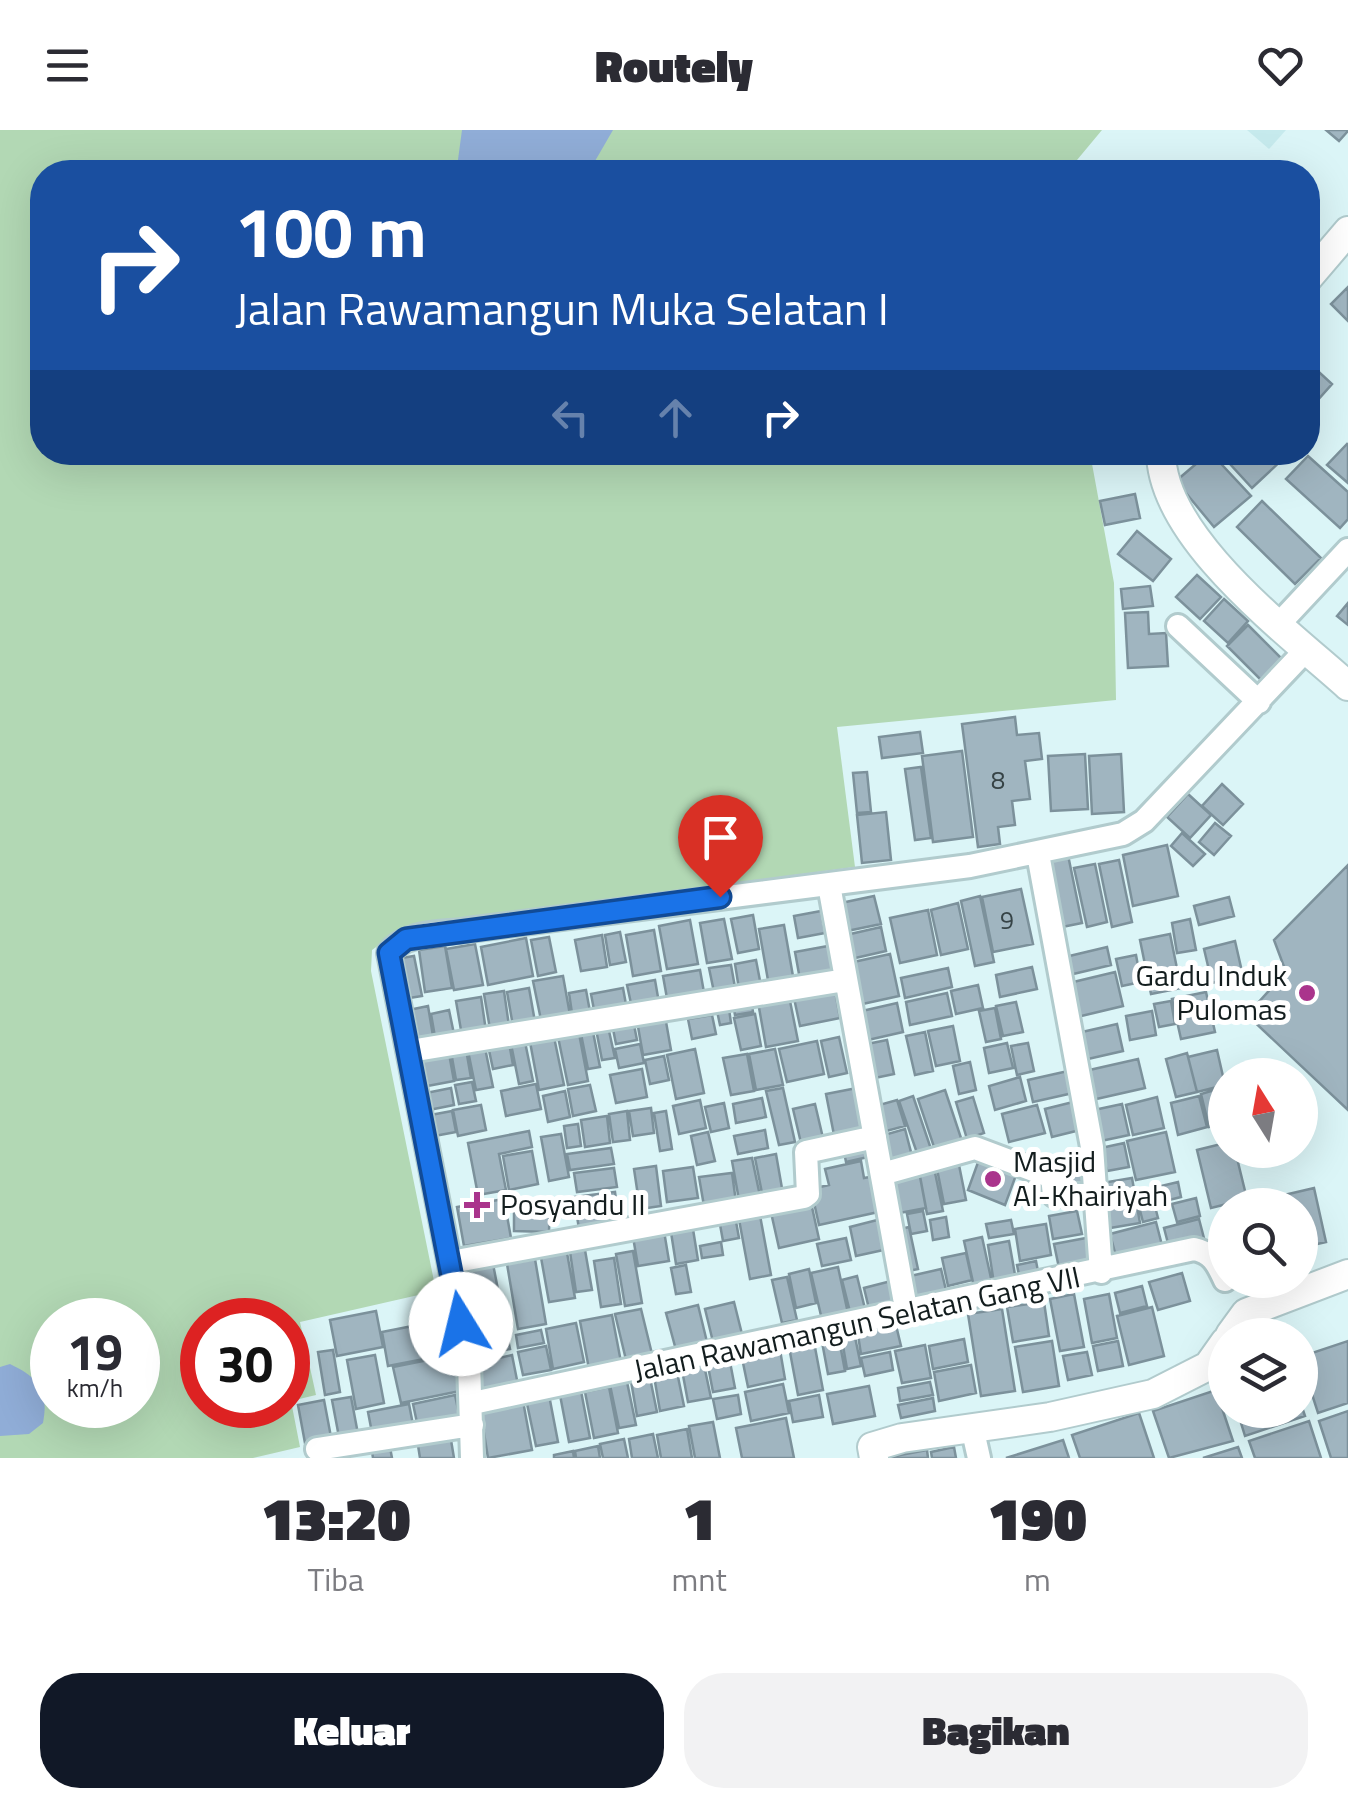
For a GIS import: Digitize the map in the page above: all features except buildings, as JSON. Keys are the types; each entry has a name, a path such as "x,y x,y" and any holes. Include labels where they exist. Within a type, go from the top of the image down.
{"street":[{"path":"1320,264 1348,231"},
{"path":"1162,465 1162,475 1192,536 1279,624 1348,686"},
{"path":"1279,624 1348,550"},
{"path":"1178,626 1259,702"},
{"path":"472,1458 472,1414 452,1262 389,953 406,939 1038,854 1134,830 1307,649"},
{"path":"1038,854 1092,1147 1102,1272"},
{"path":"829,885 908,1314"},
{"path":"410,1052 845,980"},
{"path":"452,1262 804,1197 808,1194 806,1152 875,1137"},
{"path":"882,1174 975,1148 1052,1177 1054,1196 1095,1195"},
{"name":"Jalan Rawamangun Selatan Gang VII","path":"318,1449 1194,1249 1208,1253"},
{"path":"1251,1318 1348,1274"},
{"path":"867,1454 902,1438 1050,1418 1153,1394 1208,1366"},
{"path":"972,1427 979,1458"}],"shaded area":[{"path":"1247,130 1286,130 1269,149"}],"green space":[{"path":"0,130 1102,130 1077,160 30,160 30,465 1092,465 1114,583 1116,700 837,727 855,867 404,927 372,950 371,971 436,1291 310,1320 310,1298 180,1298 180,1428 296,1428 300,1447 253,1458 0,1458"},
{"path":"310,1368 316,1395 310,1396"}],"water":[{"path":"462,130 613,130 596,160 458,160"},
{"path":"10,1364 30,1376 30,1428 37,1428 29,1434 0,1436 0,1367"}],"place":[{"name":"Gardu Induk Pulomas","path":"1307,993"},
{"name":"Masjid Al-Khairiyah","path":"993,1179"},
{"name":"Posyandu II","path":"477,1205"}],"route":[{"path":"461,1324 389,953 406,939 720,897"}]}
